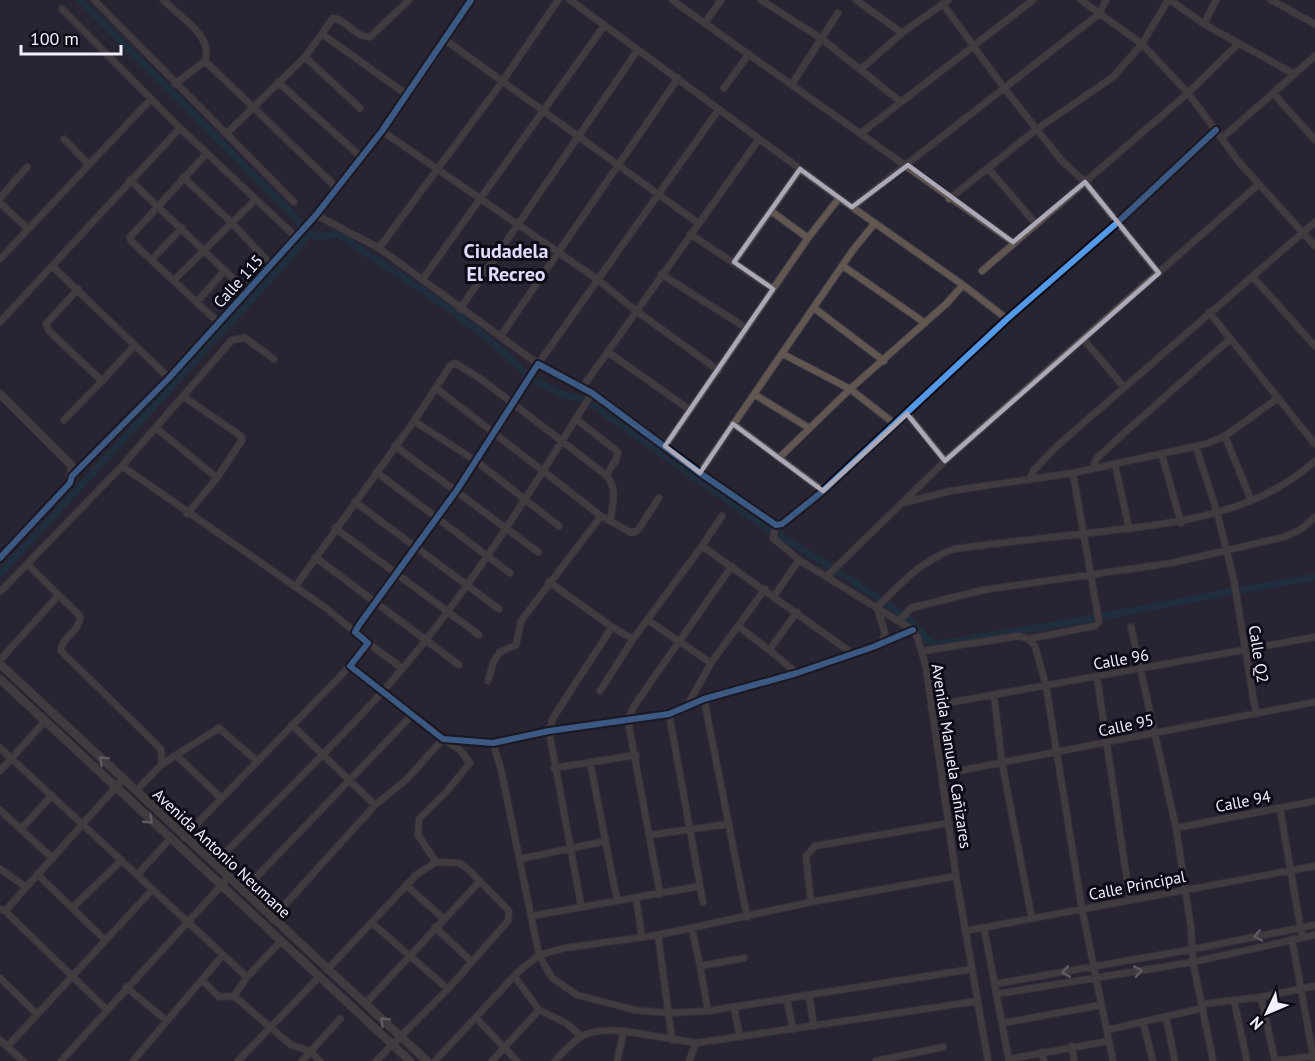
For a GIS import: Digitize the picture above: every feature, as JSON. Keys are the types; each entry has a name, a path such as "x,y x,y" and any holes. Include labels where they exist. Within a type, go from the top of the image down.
{"street":[{"path":"94,0 294,202"},
{"path":"163,0 205,40 208,53 205,61 175,84"},
{"path":"226,134 305,57 336,18 362,37 369,37 409,0"},
{"name":"Calle 115","path":"0,558 70,483 72,476 169,378 271,266 305,224 316,215 382,131 471,0"},
{"path":"379,248 502,82 558,0"},
{"path":"570,0 1007,319"},
{"path":"672,0 908,165 949,198 1013,242"},
{"path":"705,23 721,0"},
{"path":"861,133 1034,0"},
{"path":"1081,0 1142,44 1188,93 1259,184 1315,246"},
{"path":"852,207 1099,14 1106,0"},
{"path":"949,198 1037,129 1113,77 1142,44 1169,0 1204,24 1294,74"},
{"path":"1204,24 1216,0"},
{"path":"1271,0 1315,24"},
{"path":"763,1 822,39 901,102"},
{"path":"861,1 902,33"},
{"path":"861,69 902,33 946,2 1004,88 1062,161 1085,182 1160,273"},
{"path":"62,9 180,128 255,200 296,235"},
{"path":"792,84 838,13"},
{"path":"422,280 604,26"},
{"path":"322,34 406,94"},
{"path":"444,39 698,223"},
{"path":"982,271 1188,93 1239,44"},
{"path":"460,309 637,51"},
{"path":"724,88 749,54"},
{"path":"1222,138 1315,56"},
{"path":"305,57 360,108"},
{"path":"205,61 337,188"},
{"path":"500,337 678,78"},
{"path":"278,82 361,157"},
{"path":"1273,93 1314,137"},
{"path":"0,259 151,99"},
{"path":"355,632 457,490 538,364 597,279 719,109"},
{"path":"0,322 180,128"},
{"path":"316,215 379,248 538,364 592,393 775,527 786,522 823,491 1007,319 1118,222 1216,130"},
{"path":"382,131 597,279 635,310 718,369"},
{"path":"64,139 89,165"},
{"path":"582,388 635,310 759,139"},
{"path":"207,153 130,237 131,241 219,323"},
{"path":"0,198 27,167"},
{"path":"988,168 1035,223"},
{"path":"734,262 800,169"},
{"path":"183,177 231,222 271,266"},
{"path":"130,180 247,292"},
{"path":"826,577 945,461 1259,184"},
{"path":"665,446 808,238 839,198"},
{"path":"174,280 255,200"},
{"path":"0,203 28,229"},
{"path":"771,211 808,238"},
{"path":"1029,480 1034,470 1057,446 1315,222"},
{"path":"700,473 875,223"},
{"path":"152,259 182,228"},
{"path":"690,234 773,289"},
{"path":"52,266 169,378"},
{"path":"843,266 925,323"},
{"path":"197,302 225,270"},
{"path":"661,274 746,328"},
{"path":"1253,277 1315,346"},
{"path":"779,458 963,285"},
{"path":"78,289 46,324 46,328 102,381"},
{"path":"814,308 884,361"},
{"path":"1209,312 1315,444"},
{"path":"0,592 122,466 184,397 224,347 237,338 245,338 274,358"},
{"path":"1092,468 1096,459 1230,339"},
{"path":"1084,340 1124,387"},
{"path":"64,420 134,346"},
{"path":"608,352 690,410"},
{"path":"783,354 850,389 895,424"},
{"path":"295,587 335,528 414,421 450,366 458,363 606,475 613,483 614,493 610,521"},
{"path":"435,388 601,516 632,533 638,531 659,498"},
{"path":"214,864 382,692 402,668 447,611 543,472 592,393"},
{"path":"0,394 72,466 72,476"},
{"path":"754,394 809,428"},
{"path":"184,397 241,436 242,444 187,514"},
{"path":"901,503 950,491 1073,473 1196,447 1225,436 1278,398"},
{"path":"907,414 945,461"},
{"path":"576,419 618,452 616,460 606,475"},
{"path":"414,421 476,461 525,497 559,526"},
{"path":"733,424 823,491"},
{"path":"156,428 217,478"},
{"path":"1225,436 1251,500"},
{"path":"395,446 538,552"},
{"name":"Calle Q2","path":"1196,447 1217,512 1226,550 1237,599 1256,714"},
{"path":"1162,455 1180,523"},
{"path":"882,644 885,633 877,608 900,583 930,558 954,549 1180,523 1251,500 1296,479 1315,461"},
{"path":"1115,464 1129,528"},
{"path":"122,466 187,514 295,587 402,668"},
{"path":"376,472 510,573"},
{"path":"922,651 1011,637 1028,639 1097,625 1099,622 1073,473"},
{"path":"356,502 499,609"},
{"path":"488,681 493,663 500,652 516,645 517,627 601,516"},
{"path":"600,691 633,639 649,621 722,516"},
{"path":"900,620 911,608 948,598 1172,563 1284,537 1299,530 1315,517"},
{"name":"Avenida Manuela Cañizares","path":"775,527 776,542 826,577 900,620 913,630 922,651 965,932 988,1061"},
{"path":"335,528 479,635"},
{"path":"702,546 853,654"},
{"path":"315,557 376,600 459,665"},
{"path":"774,596 799,560"},
{"path":"27,564 76,611 81,619 79,625 62,645 61,651 161,748 162,764"},
{"path":"660,894 628,721 634,706 732,566"},
{"path":"549,582 612,627 633,639"},
{"path":"688,705 711,663 765,589"},
{"path":"0,662 58,596"},
{"path":"769,650 797,612"},
{"path":"649,621 711,663"},
{"path":"738,626 797,673"},
{"path":"581,905 549,731 553,718 612,627"},
{"path":"1131,627 1176,828 1194,949 1193,962 1213,1061"},
{"path":"442,739 493,743 549,731 669,714 704,699 797,673 853,654 913,630"},
{"name":"Calle 96","path":"931,706 1315,637"},
{"path":"1028,639 1035,646 1046,686 1082,909 1113,1061"},
{"path":"184,837 350,666 368,643"},
{"name":"Avenida Antonio Neumane","path":"0,662 184,837 427,1061"},
{"path":"350,666 411,716 461,751 470,762 447,791 419,819 418,835 436,862"},
{"path":"1097,677 1130,900"},
{"name":"Avenida Antonio Neumane","path":"0,679 410,1061"},
{"path":"994,695 1002,763 1032,919"},
{"path":"704,699 747,917"},
{"name":"Calle 95","path":"942,774 1315,702"},
{"path":"669,714 703,902"},
{"path":"243,891 348,779 411,716"},
{"path":"0,771 45,721"},
{"path":"292,725 375,805"},
{"path":"136,791 162,764 219,728 256,761"},
{"path":"272,919 375,805 406,780 442,739"},
{"path":"493,743 520,858 539,955 552,978 577,995 635,1010 667,1013 708,1011 972,969"},
{"path":"0,748 247,977"},
{"path":"176,755 221,798"},
{"path":"554,768 636,755"},
{"path":"590,762 617,900"},
{"path":"106,1009 74,976 2,910 26,887 123,779"},
{"path":"21,829 52,795"},
{"name":"Calle 94","path":"1176,828 1315,801"},
{"path":"1280,808 1302,937"},
{"path":"1,812 52,858"},
{"path":"811,902 806,856 815,846 949,823"},
{"path":"650,835 729,824"},
{"path":"137,875 171,839"},
{"path":"520,858 606,841"},
{"path":"72,908 121,861"},
{"path":"327,970 416,875 436,862 459,863 480,881 510,915 448,989 376,1061"},
{"name":"Calle Principal","path":"965,932 1315,866"},
{"path":"0,869 26,887"},
{"path":"37,874 105,940"},
{"path":"435,1061 515,976 539,955 565,948 658,935 811,902 956,876"},
{"path":"61,1061 126,987 228,878"},
{"path":"365,1004 480,881"},
{"path":"406,885 443,918"},
{"path":"532,916 581,905 700,886"},
{"path":"7,1047 152,890"},
{"path":"636,897 642,937"},
{"path":"372,923 448,989"},
{"path":"995,984 1094,968 1315,924"},
{"path":"435,927 472,962"},
{"path":"692,928 708,1011"},
{"path":"984,928 1009,1060 1072,1046 1109,1041"},
{"path":"658,935 672,1040"},
{"path":"997,994 1193,962 1315,935"},
{"path":"1262,997 1275,1061 1313,1058 1292,939"},
{"path":"234,996 247,977 281,941"},
{"path":"137,1060 222,956"},
{"path":"700,966 744,958"},
{"path":"515,976 539,1010 560,1020 580,1035"},
{"path":"238,1061 319,977"},
{"path":"0,978 38,1014"},
{"path":"202,980 219,997 234,996 291,1044 310,1051 320,1061"},
{"path":"1107,1030 1166,1017 1202,1006 1315,986"},
{"path":"126,987 167,1021"},
{"path":"808,996 814,1026"},
{"path":"787,1000 793,1029"},
{"path":"1234,1000 1247,1061"},
{"path":"555,1061 580,1035 601,1030 624,1031 696,1043 978,1001"},
{"path":"1003,1023 1101,1005"},
{"path":"734,1008 740,1037"},
{"path":"492,1061 539,1010"},
{"path":"1166,1017 1175,1061"},
{"path":"477,1018 503,1049 517,1061"},
{"path":"302,1061 340,1019"},
{"path":"1143,1022 1153,1061"},
{"path":"617,1061 624,1031"},
{"path":"0,1040 23,1061"},
{"path":"689,1061 696,1043"},
{"path":"1072,1046 1074,1061"},
{"path":"876,1061 943,1047"},
{"path":"1042,1052 1044,1061"}],"highlighted area":[{"path":"908,165 1013,242 1085,182 1159,273 945,461 907,414 823,491 733,424 700,473 665,446 773,289 734,262 800,169 852,207"}],"waterway":[{"path":"0,574 296,251 308,234 294,216 80,0"},
{"path":"308,234 320,237 338,234 460,317 526,374"},
{"path":"531,379 564,395 586,400"},
{"path":"591,404 769,530"},
{"path":"780,536 830,566"},
{"path":"837,571 880,599"},
{"path":"1237,591 1315,577"},
{"path":"1101,617 1234,591"},
{"path":"887,603 900,613"},
{"path":"908,619 933,645 1094,618"}],"cycle path":[{"path":"0,558 70,483 72,476 169,378 316,215 382,131 471,0"},
{"path":"913,630 873,647 797,673 704,699 669,714 549,731 493,743 443,739 350,666 368,643 355,632 359,625 457,490 538,364 592,393 700,473 776,525 782,524 823,491 1007,319 1118,222 1216,130"}],"district":[{"name":"Ciudadela El Recreo","path":"506,262"}]}
